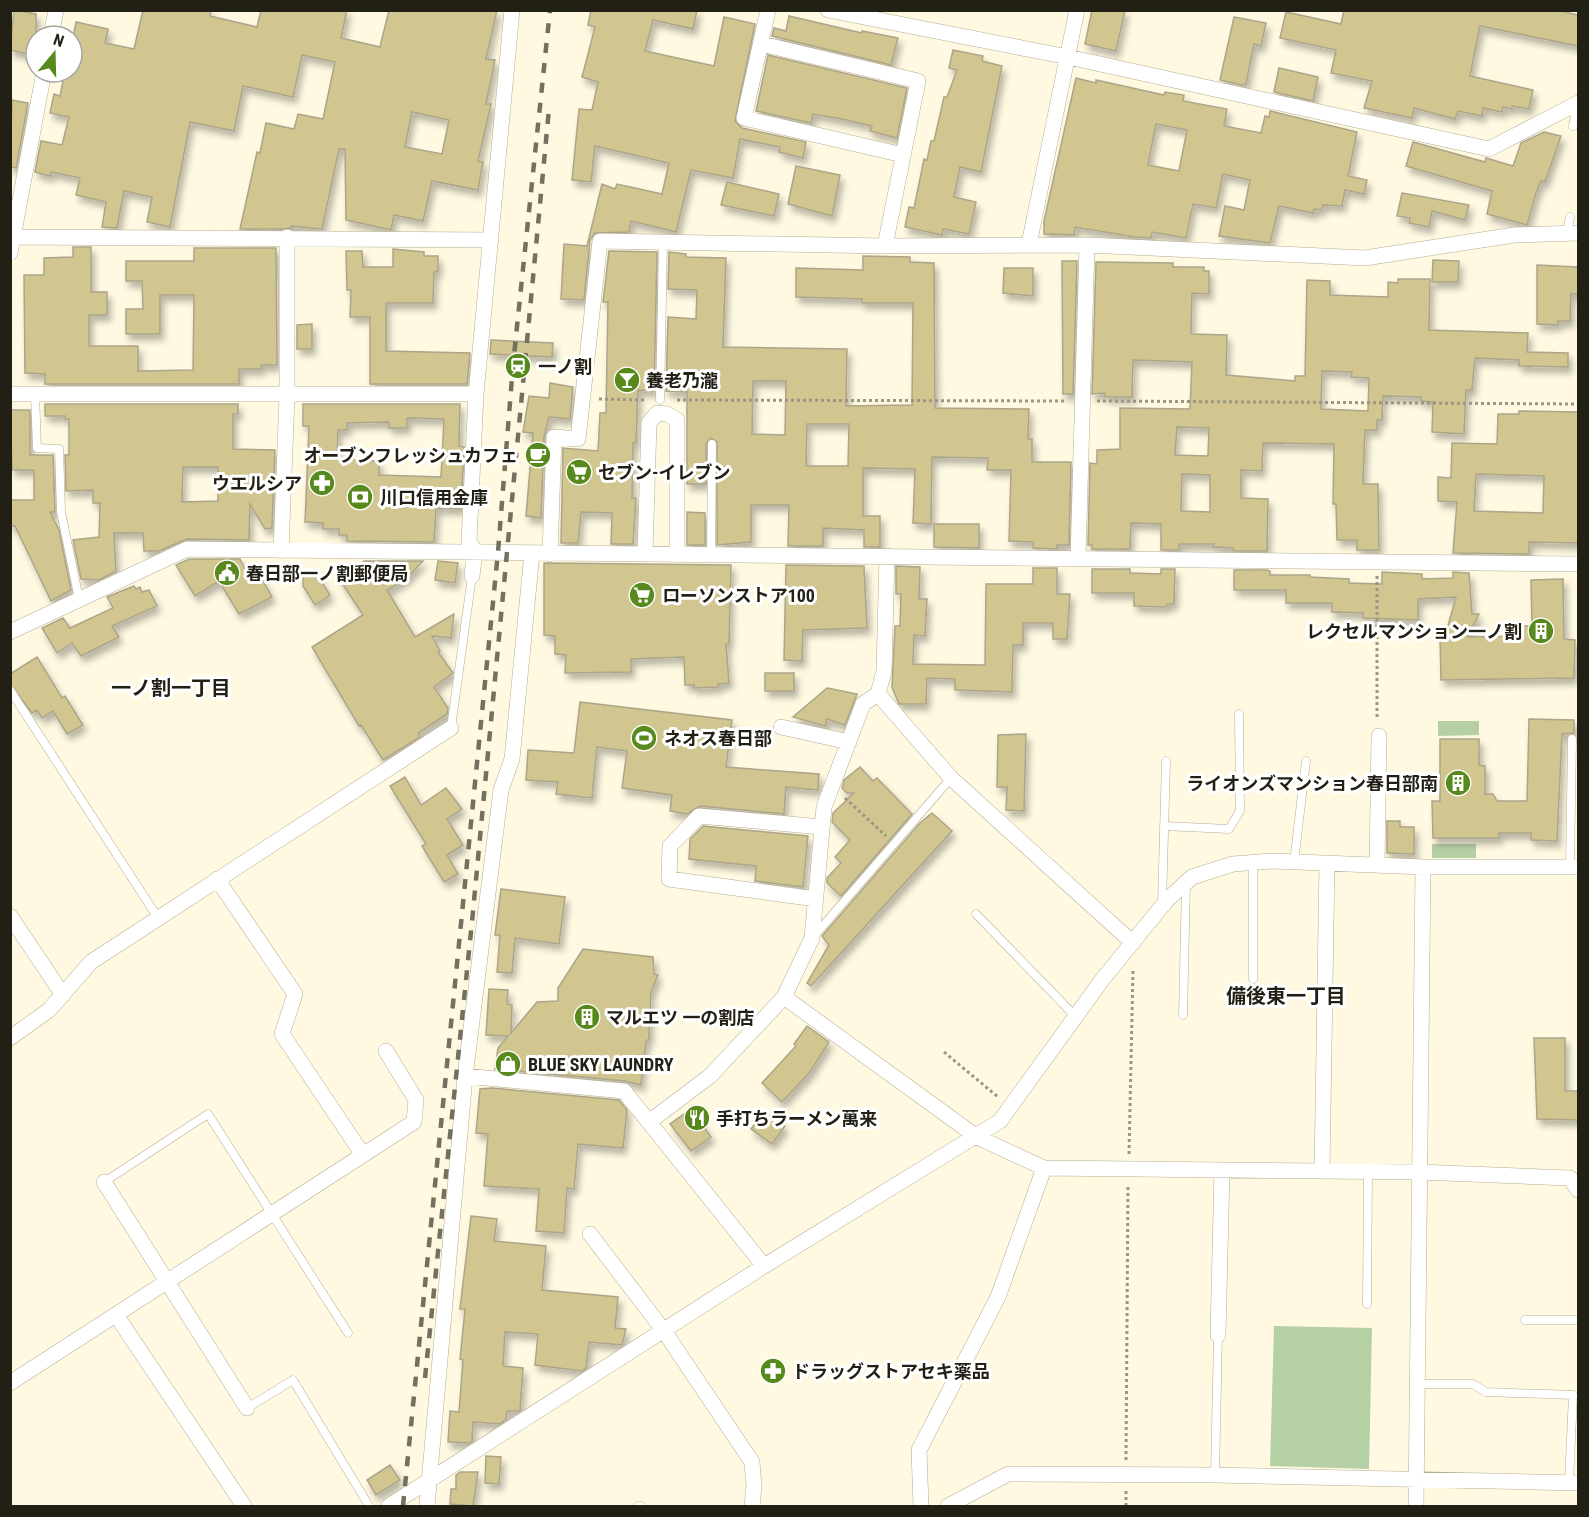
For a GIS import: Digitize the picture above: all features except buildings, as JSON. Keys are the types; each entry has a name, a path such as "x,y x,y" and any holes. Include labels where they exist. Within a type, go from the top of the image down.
{"street":[{"path":"472,576 475,551 469,541 476,394 512,10"},
{"path":"768,10 744,118 903,154"},
{"path":"828,10 1068,57 1489,149 1578,104"},
{"path":"1029,244 1077,10"},
{"path":"762,44 918,81 885,246"},
{"path":"10,253 11,237 42,84"},
{"path":"550,554 554,437 578,439 600,241 885,246 1087,245 1365,258 1514,235 1573,233"},
{"path":"11,237 491,240"},
{"path":"281,551 287,396 287,237"},
{"path":"1078,558 1087,245"},
{"path":"10,394 287,396 476,394"},
{"path":"645,554 649,423 657,413 667,414 678,420 677,554"},
{"path":"10,632 187,549 1578,564"},
{"path":"427,1506 465,1076 501,790 512,759 532,553"},
{"path":"649,1122 710,1076 784,997 812,938 824,807 863,704 878,694 884,671 887,556"},
{"path":"878,694 951,778 1133,943"},
{"path":"10,1038 49,1010 91,962 451,728"},
{"path":"781,728 849,742"},
{"path":"1377,865 1379,736"},
{"path":"816,899 669,879 670,846 699,816 822,827"},
{"path":"388,1506 764,1266 1000,1121 1076,1017 1162,906 1192,877 1233,864 1254,863 1294,862 1423,867 1574,867"},
{"path":"1322,1171 1328,863"},
{"path":"1416,1506 1423,867"},
{"path":"217,879 295,994 282,1034 363,1155"},
{"path":"10,916 63,995"},
{"path":"784,997 977,1137 1044,1168 1368,1171 1570,1178 1578,1190"},
{"path":"10,1383 414,1122 416,1100 386,1051"},
{"path":"465,1076 624,1091 764,1266"},
{"path":"921,1506 919,1450 998,1297 1044,1168"},
{"path":"1218,1335 1222,1171"},
{"path":"104,1182 247,1408"},
{"path":"590,1234 664,1331 752,1462 754,1486 752,1506"},
{"path":"116,1315 244,1506"},
{"path":"948,1506 1008,1474 1215,1475 1574,1483"}],"lane":[{"path":"1573,126 1578,104"},
{"path":"1570,217 1573,233"},
{"path":"660,400 663,242"},
{"path":"35,394 37,448 59,449 61,512 79,599"},
{"path":"711,555 712,444"},
{"path":"451,728 472,576"},
{"path":"10,690 158,918"},
{"path":"1164,826 1229,829 1240,811 1239,714"},
{"path":"1572,739 1574,867"},
{"path":"1162,906 1166,761"},
{"path":"1294,862 1306,761"},
{"path":"812,938 951,778"},
{"path":"1253,979 1254,863"},
{"path":"1183,1015 1186,882"},
{"path":"976,914 1076,1017"},
{"path":"104,1182 208,1113 348,1333"},
{"path":"1367,1304 1368,1171"},
{"path":"1525,1320 1578,1320"},
{"path":"1215,1475 1218,1335"},
{"path":"247,1408 293,1380 369,1506"},
{"path":"1418,1384 1473,1384 1486,1392 1573,1395 1574,1483"}],"path":[{"path":"582,399 1578,404"},
{"path":"1377,562 1379,736"},
{"path":"832,786 894,844"},
{"path":"1126,1506 1128,1168 1133,943"},
{"path":"944,1052 1011,1107"}],"green space":[{"path":"1438,721 1479,721 1479,735 1438,736"},
{"path":"1432,844 1476,844 1476,858 1432,858"},
{"path":"1274,1326 1372,1328 1369,1469 1270,1466"}],"railway":[{"path":"403,1506 498,552 513,365 550,10"},
{"path":"425,1378 472,922 549,109"}],"place":[{"name":"一ノ割","path":"518,366"},
{"name":"養老乃瀧","path":"627,380"},
{"name":"オーブンフレッシュカフェ","path":"538,455"},
{"name":"セブン-イレブン","path":"579,472"},
{"name":"ウエルシア","path":"322,483"},
{"name":"川口信用金庫","path":"360,497"},
{"name":"春日部一ノ割郵便局","path":"227,573"},
{"name":"ローソンストア100","path":"642,595"},
{"name":"レクセルマンション一ノ割","path":"1541,631"},
{"name":"ネオス春日部","path":"644,738"},
{"name":"ライオンズマンション春日部南","path":"1458,783"},
{"name":"マルエツ 一の割店","path":"587,1017"},
{"name":"BLUE SKY LAUNDRY","path":"508,1064"},
{"name":"手打ちラーメン萬来","path":"697,1118"},
{"name":"ドラッグストアセキ薬品","path":"773,1371"}],"district":[{"name":"一ノ割一丁目","path":"171,688"},
{"name":"備後東一丁目","path":"1286,996"}]}
